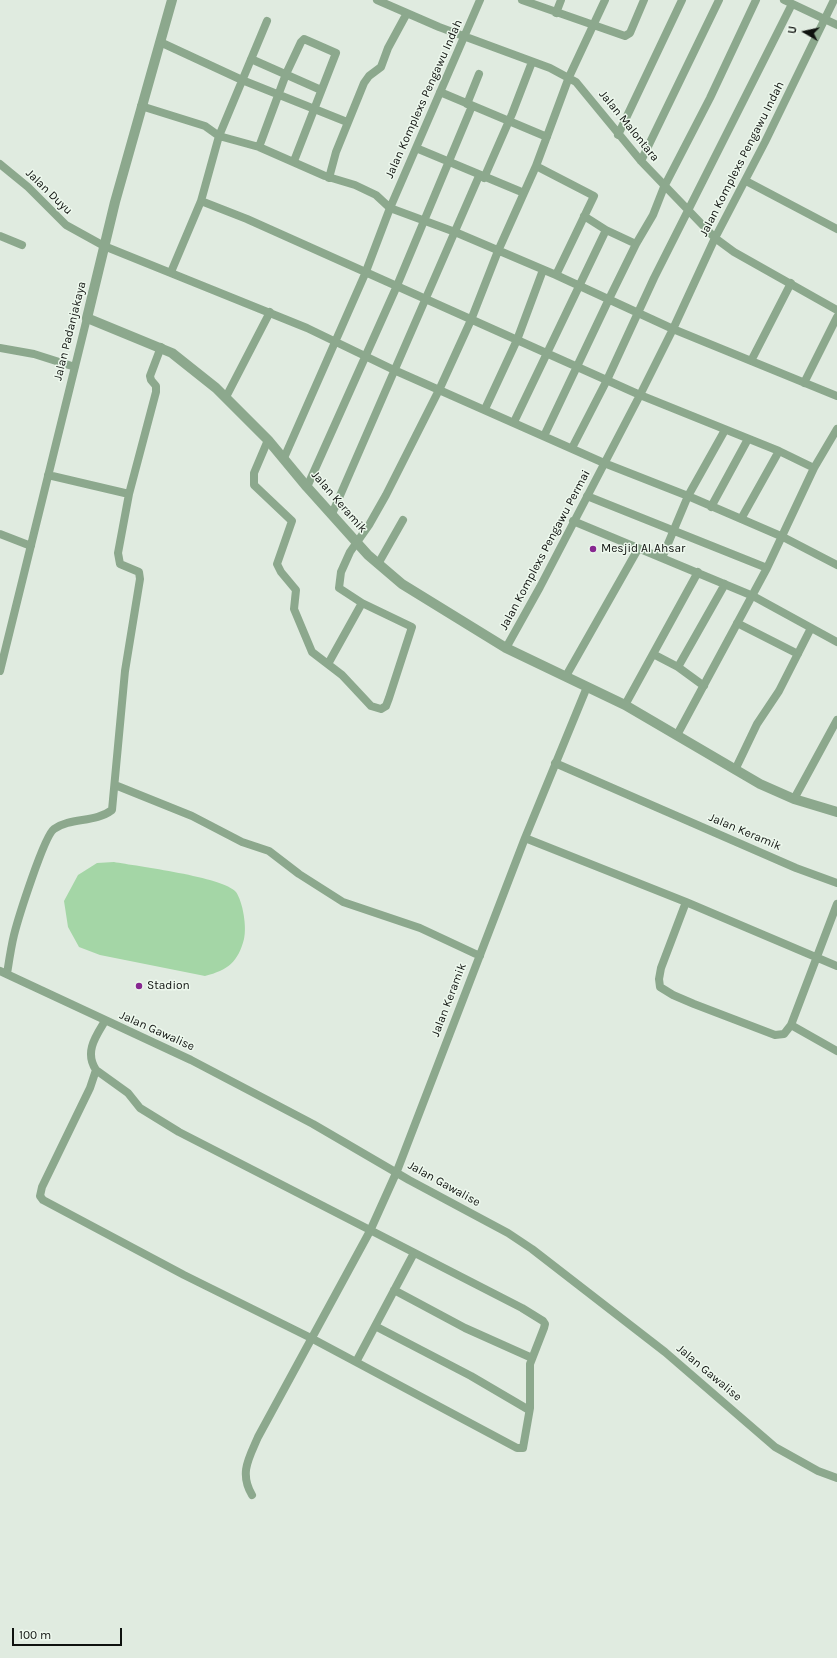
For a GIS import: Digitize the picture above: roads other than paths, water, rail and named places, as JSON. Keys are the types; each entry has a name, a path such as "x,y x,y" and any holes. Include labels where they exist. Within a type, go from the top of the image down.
{"street":[{"name":"Jalan Padanjakaya","path":"0,671 104,246 141,106 172,0"},
{"name":"Jalan Malontara","path":"377,0 465,37 569,77 581,87 618,135 664,187 715,238 734,252 837,310"},
{"name":"Jalan Komplexs Pengawu Indah","path":"390,208 480,0"},
{"path":"523,0 593,26 627,36 644,0"},
{"path":"556,13 561,0"},
{"path":"268,440 254,473 254,485 292,521 278,560 278,567 296,590 294,609 310,648 316,656 342,676 371,706 378,709 386,706 412,627 362,603 339,588 341,572 386,495 440,388 471,320 498,251 536,166 569,77 605,0"},
{"path":"618,135 682,0"},
{"path":"641,161 719,0"},
{"path":"544,436 609,298 636,244 653,215 664,187 710,98 756,0"},
{"path":"784,0 837,25"},
{"name":"Jalan Komplexs Pengawu Indah","path":"673,329 715,238 746,181 812,49 824,19 834,0"},
{"name":"Jalan Komplexs Pengawu Indah","path":"639,312 651,284 792,4"},
{"path":"329,178 347,122 364,83 369,76 381,67 388,48 407,13"},
{"path":"171,272 201,201 219,136 267,21"},
{"path":"259,147 286,74 304,39 335,51 336,53 294,161"},
{"path":"160,42 242,80 347,122"},
{"path":"251,59 321,90"},
{"path":"332,514 455,232 509,121 532,62"},
{"path":"307,487 396,288 469,105 478,74"},
{"path":"440,92 547,137"},
{"path":"141,106 205,126 219,136 259,147 294,161 329,178 355,185 376,195 390,208 423,222 455,232 609,298 673,329 837,396"},
{"path":"416,148 482,177 524,193"},
{"name":"Jalan Duyu","path":"0,164 28,187 66,226 104,246"},
{"path":"536,166 594,196 556,275"},
{"path":"746,181 837,229"},
{"path":"201,201 301,243 396,288 640,395 779,451 814,468"},
{"path":"284,458 365,274 390,208"},
{"path":"584,216 606,230 636,244"},
{"path":"514,422 606,230"},
{"path":"0,236 22,245"},
{"name":"Jalan Komplexs Pengawu Permai","path":"104,246 270,312 335,340 394,370 440,388 604,463"},
{"path":"486,409 516,340 543,270"},
{"path":"751,361 791,283"},
{"path":"226,397 270,312"},
{"path":"572,448 607,380 639,312"},
{"path":"804,383 837,317"},
{"name":"Jalan Keramik","path":"87,318 161,347 185,362 226,397 268,440 307,487 357,543 378,564 402,584 506,648 626,705 760,784 794,799 837,812"},
{"name":"Jalan Komplexs Pengawu Permai","path":"506,648 540,587 673,329"},
{"path":"4,972 14,935 50,834 59,826 101,816 110,811 115,785 125,671 140,579 138,572 121,565 118,562 118,553 129,494 156,392 156,386 151,380 150,376 161,347"},
{"path":"0,348 34,354 75,368"},
{"path":"677,735 767,568 783,537 814,468 837,429"},
{"path":"662,558 688,496 725,430"},
{"path":"711,507 748,439"},
{"path":"741,519 779,451"},
{"path":"604,463 688,496 783,537 837,565"},
{"path":"48,475 129,494"},
{"path":"587,496 673,532 767,568"},
{"path":"378,564 403,520"},
{"path":"573,521 638,549 698,572 752,596 837,642"},
{"path":"0,534 31,546"},
{"path":"566,676 638,549"},
{"path":"626,705 655,655 698,572"},
{"path":"678,667 725,584"},
{"path":"328,664 362,603"},
{"path":"737,623 798,654"},
{"path":"734,770 757,724 774,698 811,628"},
{"path":"0,635 8,637"},
{"path":"655,655 678,667 704,686"},
{"name":"Jalan Keramik","path":"252,1495 245,1479 247,1462 258,1437 370,1231 397,1171 525,838 587,687"},
{"path":"794,799 837,720"},
{"name":"Jalan Keramik","path":"555,763 796,868 837,883"},
{"path":"115,785 192,816 242,842 269,851 298,874 343,902 413,926 480,956"},
{"path":"525,838 686,902 837,966"},
{"path":"686,902 661,968 659,979 660,987 673,995 694,1004 775,1035 784,1034 790,1025 837,904"},
{"name":"Jalan Gawalise","path":"4,972 105,1021 191,1060 313,1124 397,1171 409,1180 508,1233 532,1249 665,1352 775,1446 818,1471 837,1478"},
{"path":"96,1070 90,1088 42,1187 40,1198 184,1275 311,1338 517,1448 520,1449 524,1446 529,1410 530,1364 544,1328 545,1324 543,1321 536,1315 179,1132 140,1108 128,1093 96,1070 92,1060 91,1048 105,1021"},
{"path":"790,1025 837,1051"},
{"path":"356,1362 414,1253"},
{"path":"394,1290 465,1328 532,1358"},
{"path":"375,1326 471,1376 529,1410"}],"place":[{"name":"Mesjid Al Ahsar","path":"593,549"},
{"name":"Stadion","path":"139,986"}]}
